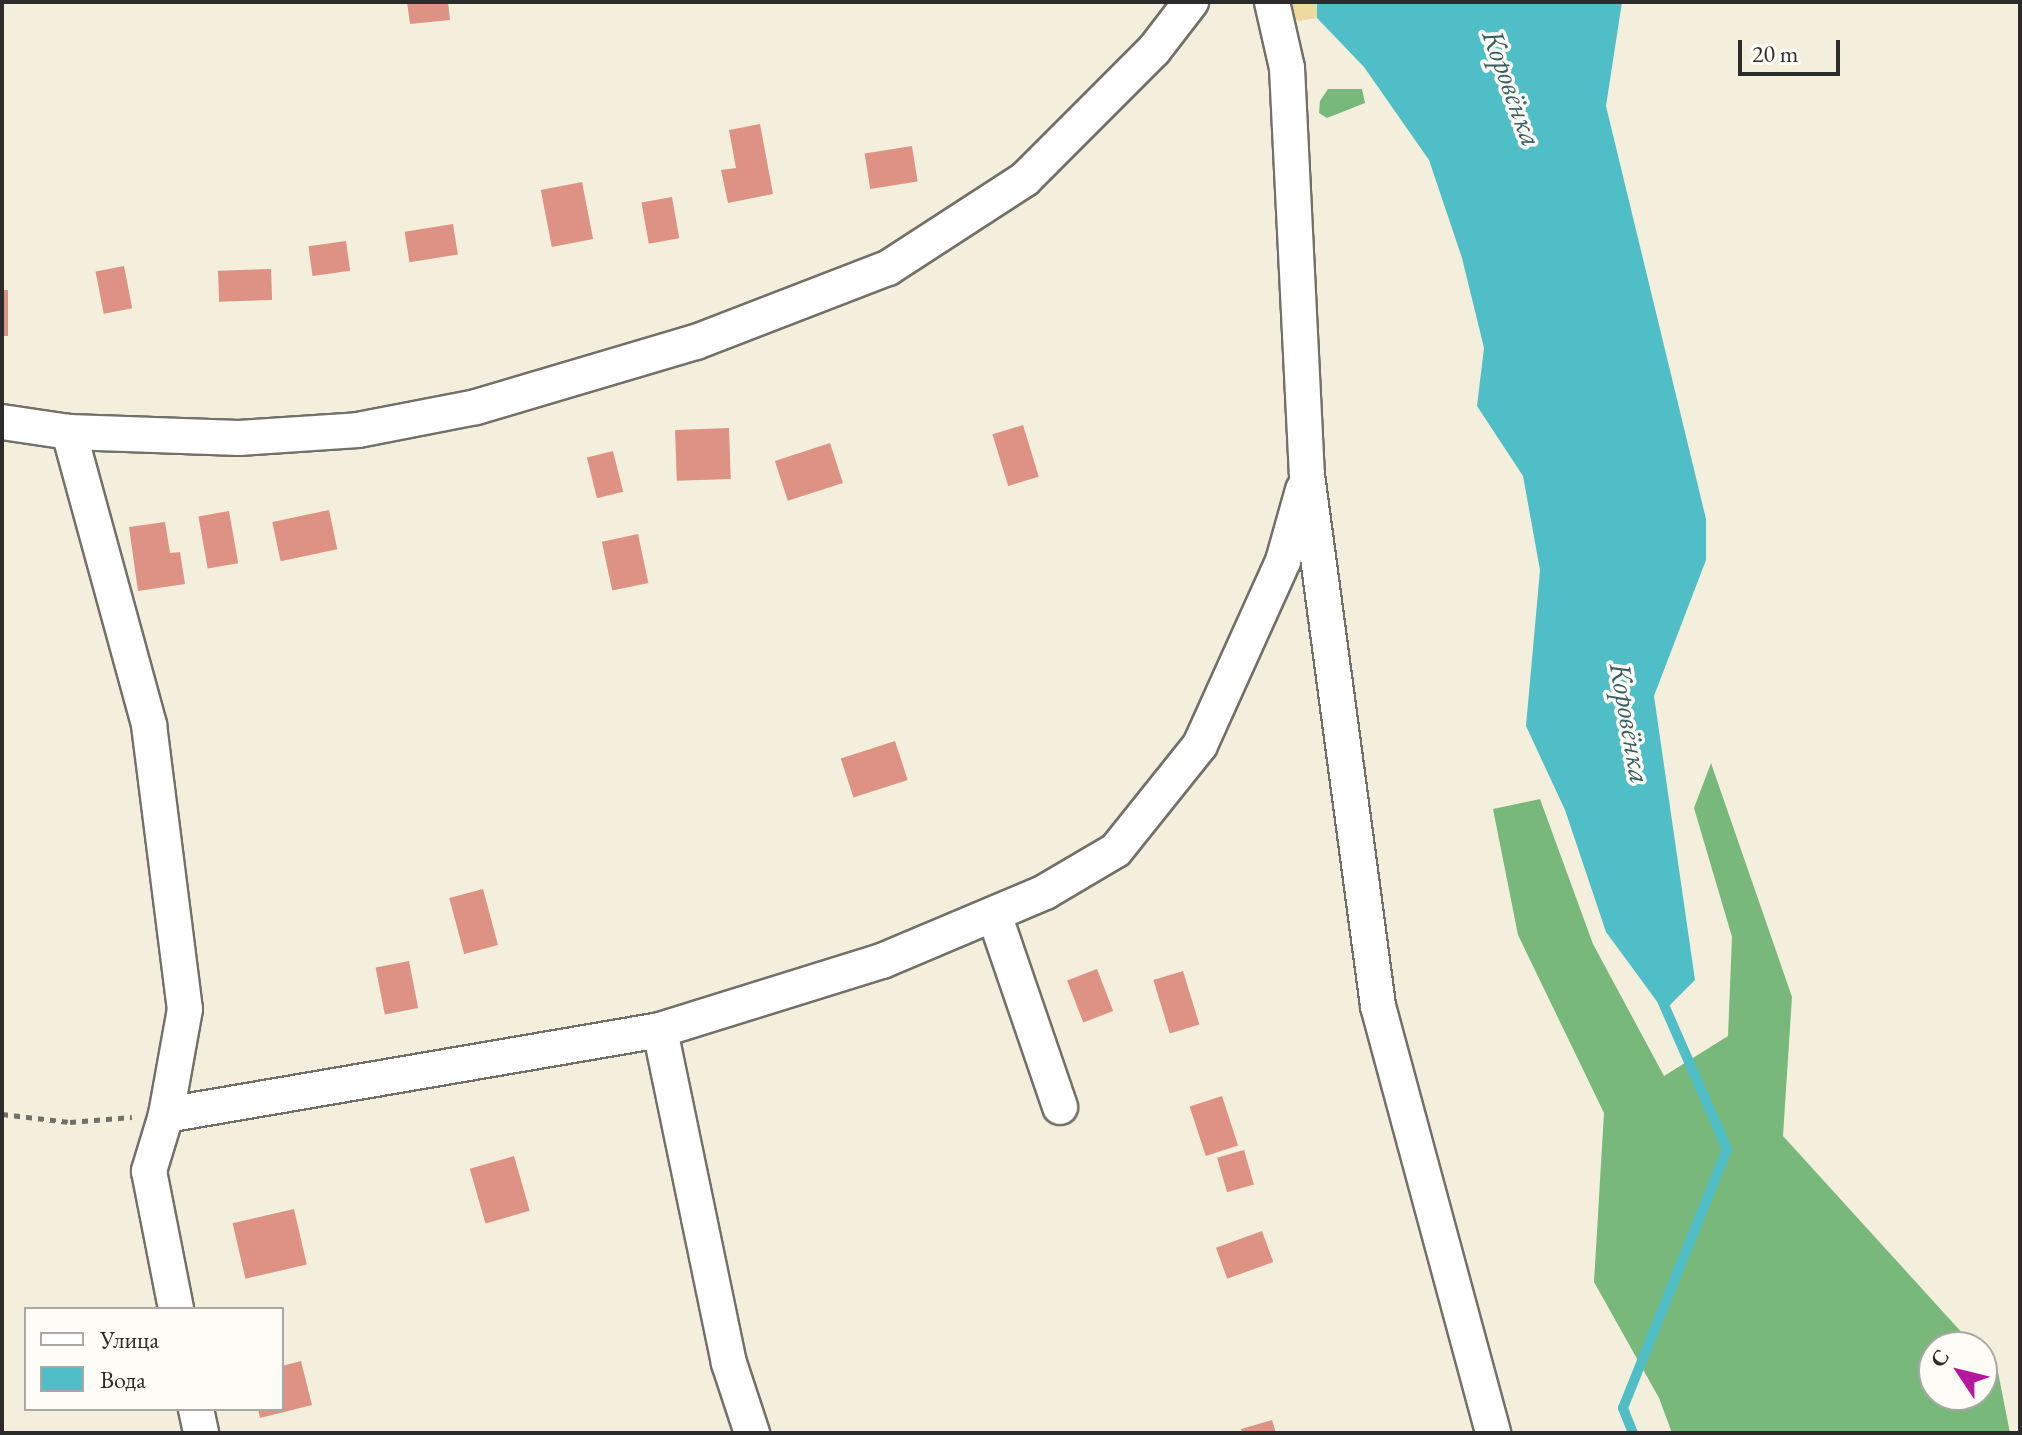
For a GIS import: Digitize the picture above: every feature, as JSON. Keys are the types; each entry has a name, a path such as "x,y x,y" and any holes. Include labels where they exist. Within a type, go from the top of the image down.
{"street":[{"path":"2,422 69,432 239,438 358,430 476,407 696,342 888,268 1025,179 1154,50 1191,2"},
{"path":"1272,2 1287,68 1307,475 1378,1006 1493,1433"},
{"path":"69,432 149,725 185,1009 166,1115 149,1171 176,1307"},
{"path":"166,1115 660,1030 882,961 1045,892 1116,850 1200,745 1283,561 1307,475"},
{"path":"994,914 1060,1107"},
{"path":"660,1030 729,1363 752,1433"},
{"path":"196,1411 201,1433"}],"path":[{"path":"2,1114 70,1122 166,1115"}],"green space":[{"path":"1328,89 1362,89 1365,103 1327,118 1319,113 1320,101"},
{"path":"1711,763 1792,997 1783,1136 1960,1331 1918,1331 1918,1411 1998,1411 1998,1372 2010,1433 1672,1433 1659,1398 1594,1282 1604,1113 1518,935 1493,809 1540,799 1593,944 1664,1076 1728,1036 1732,937 1694,808"}],"sand":[{"path":"1284,2 1317,2 1317,18 1298,21 1287,13"}],"water":[{"path":"1317,2 1622,2 1606,106 1706,519 1706,560 1654,696 1695,980 1664,1011 1606,932 1565,810 1526,726 1540,570 1523,476 1477,406 1484,348 1462,258 1429,160 1364,67 1317,18"}],"building":[{"path":"407,2 448,2 450,20 410,24"},
{"path":"760,124 773,194 728,203 721,170 736,168 729,130"},
{"path":"912,146 918,182 870,189 865,154"},
{"path":"582,182 593,239 552,247 541,190"},
{"path":"672,197 679,238 649,244 641,202"},
{"path":"453,224 458,255 409,262 405,232"},
{"path":"346,241 350,271 313,276 308,246"},
{"path":"124,266 132,308 104,314 96,272"},
{"path":"271,269 272,300 219,302 218,271"},
{"path":"2,290 8,290 8,336 2,336"},
{"path":"1023,425 1039,477 1008,486 992,434"},
{"path":"729,428 731,479 677,481 675,430"},
{"path":"830,443 843,483 788,501 775,461"},
{"path":"613,451 623,492 597,498 587,458"},
{"path":"329,510 337,549 281,561 272,522"},
{"path":"229,511 238,563 208,569 198,516"},
{"path":"165,522 170,553 180,552 185,584 138,591 129,527"},
{"path":"638,534 648,583 612,591 602,542"},
{"path":"895,741 908,780 853,798 841,759"},
{"path":"483,889 498,945 464,954 449,898"},
{"path":"409,961 418,1008 385,1015 376,967"},
{"path":"1097,969 1113,1011 1083,1022 1067,980"},
{"path":"1183,971 1199,1025 1170,1034 1153,980"},
{"path":"1222,1096 1238,1145 1206,1156 1190,1107"},
{"path":"1244,1150 1254,1185 1227,1192 1217,1158"},
{"path":"514,1156 530,1211 485,1223 470,1169"},
{"path":"294,1209 307,1265 245,1279 233,1223"},
{"path":"1262,1231 1273,1262 1227,1279 1216,1248"},
{"path":"301,1361 312,1405 260,1418 258,1411 284,1411 284,1365"},
{"path":"1272,1420 1276,1433 1242,1433 1241,1429"}],"waterway":[{"name":"Коровёнка","path":"1633,1433 1623,1408 1727,1149 1662,1000"}]}
